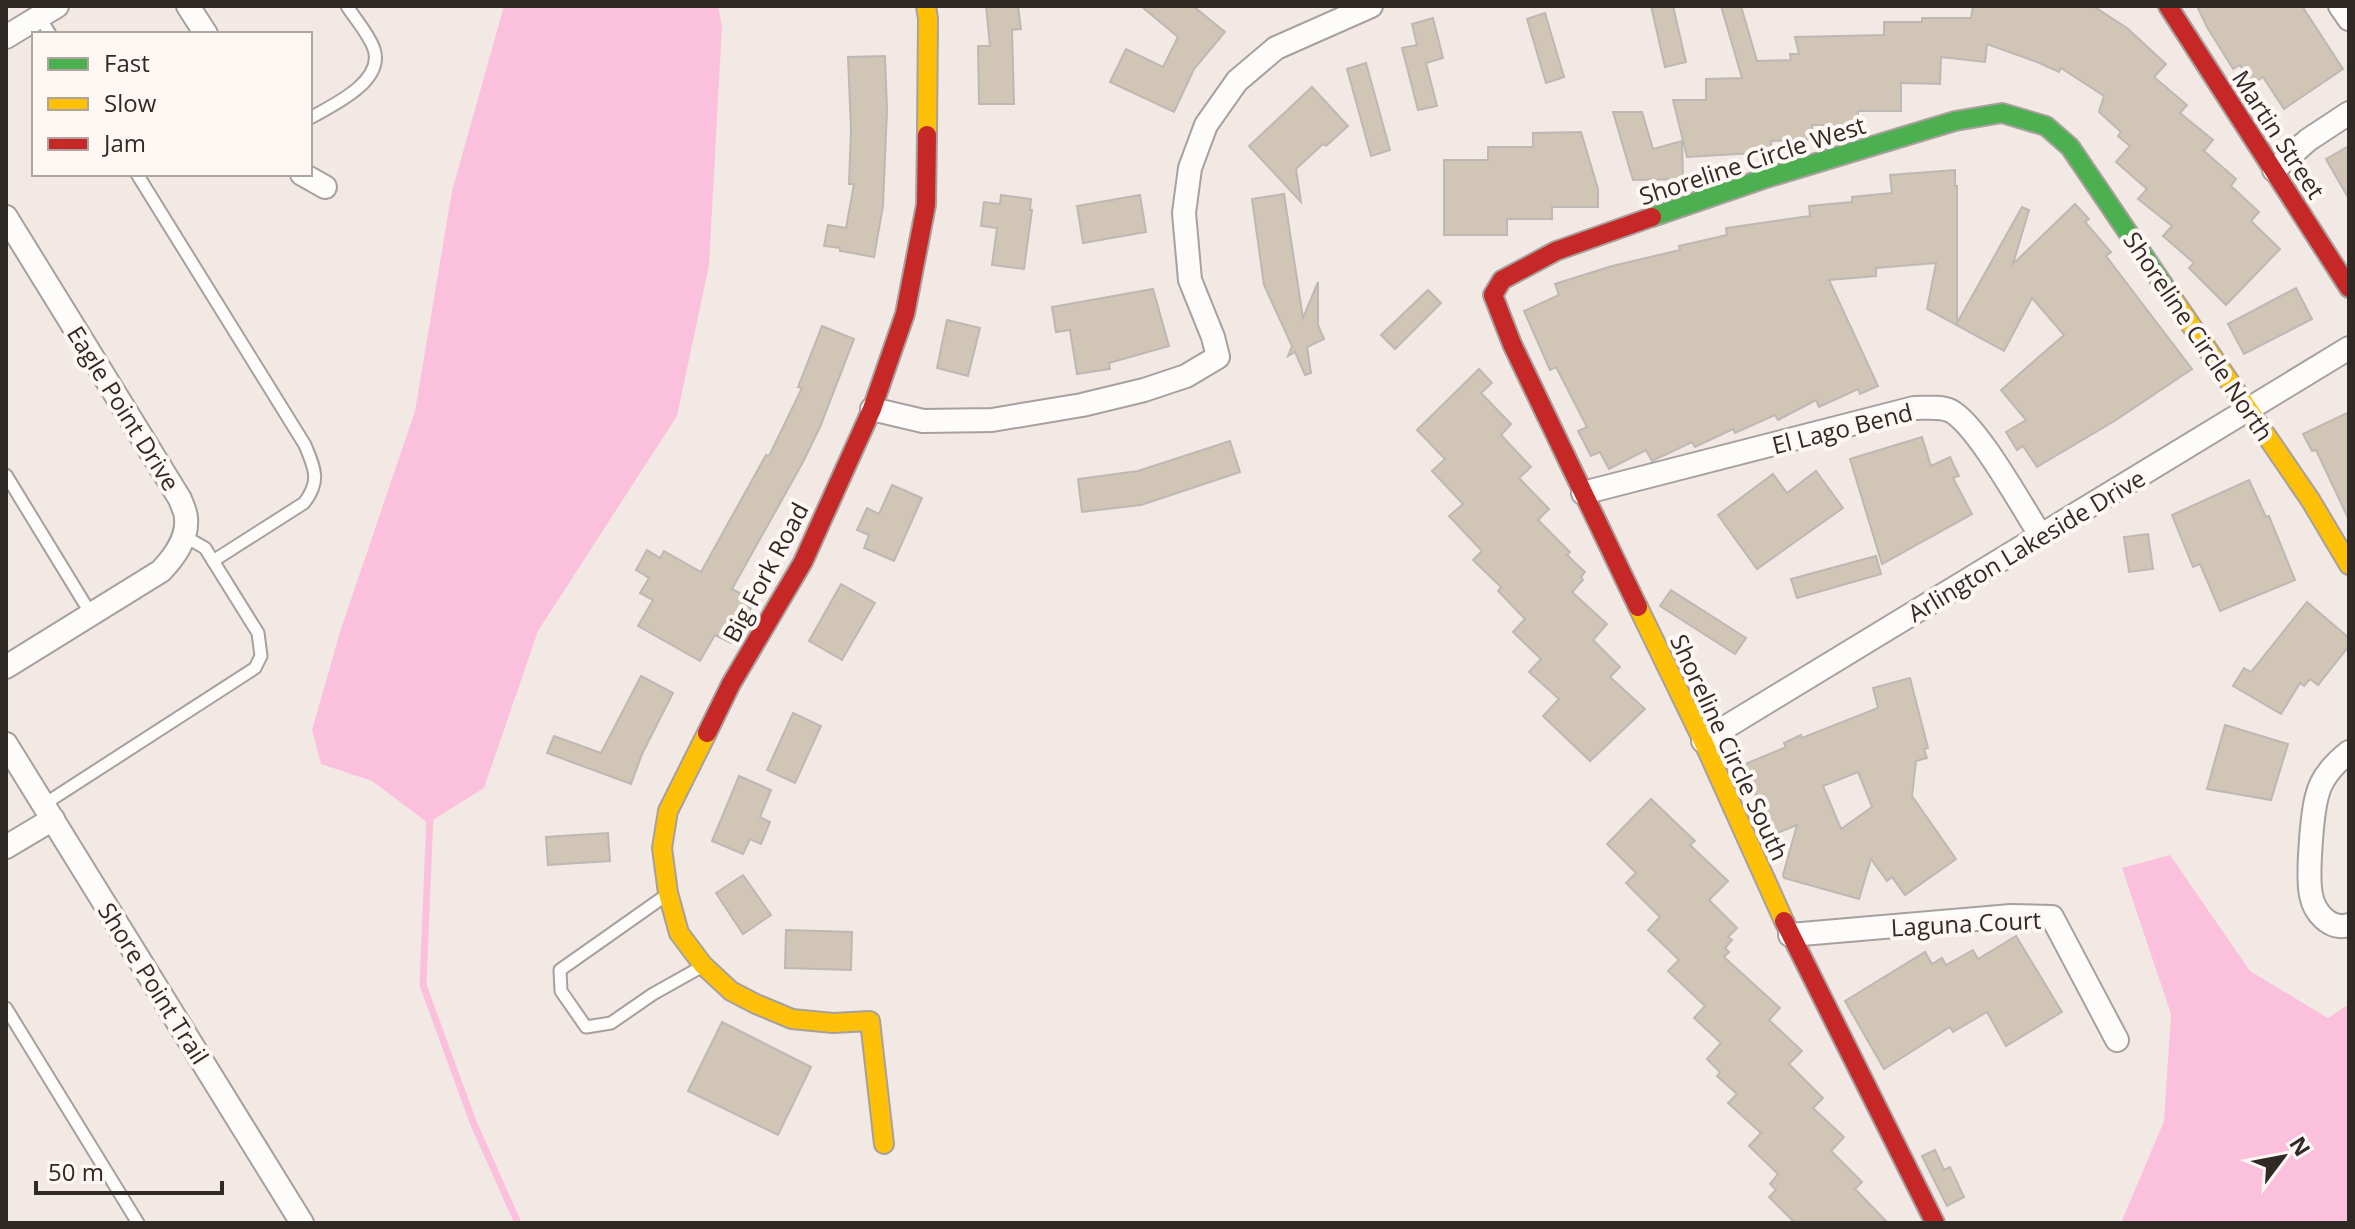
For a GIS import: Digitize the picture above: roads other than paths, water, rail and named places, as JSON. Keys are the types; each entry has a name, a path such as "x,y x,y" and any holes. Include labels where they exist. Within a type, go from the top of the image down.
{"street":[{"path":"188,6 205,32"},
{"name":"Big Fork Road","path":"884,1144 870,1021 833,1023 792,1019 731,991 703,965 679,933 668,893 662,848 668,811 731,684 803,562 872,409 905,314 926,205 926,6"},
{"path":"872,409 923,421 992,420 1082,405 1144,390 1186,376 1218,357 1190,280 1184,213 1190,168 1206,125 1237,81 1276,48 1371,6"},
{"name":"Martin Street","path":"2168,6 2349,288"},
{"path":"2340,6 2349,19"},
{"path":"6,37 49,19"},
{"name":"Shoreline Circle West","path":"1497,288 1502,280 1556,251 1763,179 1955,121 2002,113 2033,121"},
{"path":"2274,170 2308,140 2349,113"},
{"name":"Shoreline Circle North","path":"2033,121 2046,126 2070,147 2311,501 2349,565"},
{"path":"306,176 325,187"},
{"name":"Eagle Point Drive","path":"6,217 180,499 186,518 184,536"},
{"name":"Shoreline Circle South","path":"1497,288 1493,295 1512,344 1703,741 1790,935 1935,1223"},
{"name":"Arlington Lakeside Drive","path":"1703,741 2349,348"},
{"name":"El Lago Bend","path":"1583,493 1914,408 1944,409 1971,427 2041,536"},
{"path":"6,667 161,571 175,556 184,536"},
{"name":"Shore Point Trail","path":"6,744 302,1223"},
{"path":"2342,925 2328,922 2317,911 2311,895 2311,860 2317,795 2326,775 2349,752"},
{"path":"6,847 48,812"},
{"name":"Laguna Court","path":"1790,935 2011,916 2052,917 2117,1040"}],"lane":[{"path":"312,117 357,90 374,64 375,51 347,6"},
{"path":"138,176 305,445 316,478 312,492 304,503 213,561"},
{"path":"6,475 91,614"},
{"path":"48,812 255,668 261,656 258,633 205,548 184,536"},
{"path":"668,893 560,970 561,991 586,1027 611,1023 703,965"},
{"path":"6,1008 138,1223"}],"waterway":[{"path":"430,814 423,985 473,1122 518,1223"}]}
